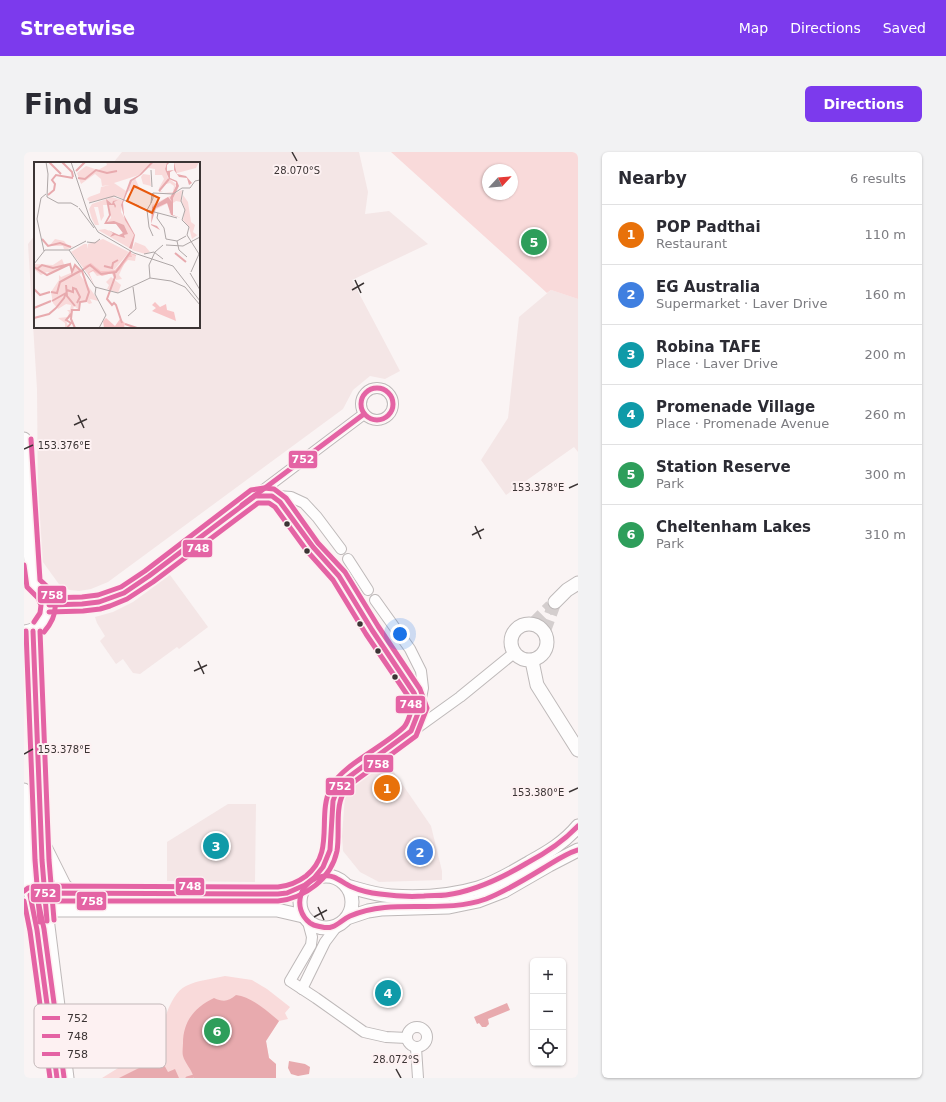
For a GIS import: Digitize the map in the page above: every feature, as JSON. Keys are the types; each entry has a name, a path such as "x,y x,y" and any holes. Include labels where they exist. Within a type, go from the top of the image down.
{"main road":[{"path":"24,439 31,565 29,583 44,593 49,606 45,621 40,627 29,632 39,760 44,894 34,911 48,1004"},
{"path":"555,602 578,582"},
{"path":"537,658 522,660 514,653 511,647 511,639 515,630 524,625 533,624 544,632 547,638 547,646 537,658 537,685 578,750"},
{"path":"24,790 27,895 34,911 52,1004"},
{"path":"347,886 391,896 444,895 462,892 492,883 516,870 558,845 578,826"},
{"path":"42,842 64,885 73,894"},
{"path":"34,911 277,910 305,919 313,925 325,929 368,911 381,909 449,907 478,902 504,891 578,850"},
{"path":"27,895 278,894 287,893 309,881 326,875 341,880 347,886 351,894 351,910 342,922"},
{"path":"305,919 300,908 299,900 301,892 309,881"},
{"path":"56,1068 57,1078"},
{"path":"65,1068 67,1078"}],"street":[{"path":"49,606 86,604 115,597 126,591 157,570 364,414"},
{"path":"255,496 264,495 291,497 304,503 311,508 342,549"},
{"path":"272,496 282,505 313,548 326,561"},
{"path":"348,559 368,590"},
{"path":"334,571 346,586 354,600"},
{"path":"375,600 410,650 421,671 423,688 420,708 411,731"},
{"path":"360,610 414,692 420,708"},
{"path":"309,881 323,867 330,850 333,802 337,790 346,779 460,697 514,653"},
{"path":"305,919 312,937 311,945 290,981 364,1032 386,1037 407,1038"},
{"path":"302,989 324,942 342,922"},
{"path":"414,1027 420,1027 426,1031 428,1037 426,1044 420,1048 416,1048 409,1043 407,1038 408,1031 414,1027"},
{"path":"416,1048 418,1078"}],"shaded area":[{"path":"122,152 359,152 368,192 365,214 389,211 428,244 352,280 400,371 385,379 370,376 353,390 343,409 108,582 91,589 79,591 61,587 40,558 37,389 28,244 34,236 34,328 200,328 200,162 114,162"},
{"path":"391,152 578,152 578,299 551,290 547,293"},
{"path":"551,290 578,299 578,452 574,447 506,495 481,460 508,418 519,317"},
{"path":"170,575 208,627 179,649 177,647 140,674 133,673 123,659 116,664 100,641 105,636 95,617 113,612 133,602"},
{"path":"387,762 431,826 442,871 442,880 379,882 360,872 343,851 342,836 345,795 350,788"},
{"path":"228,804 256,804 255,882 167,881 167,842"},
{"path":"225,976 252,980 267,989 290,1007 285,1013 288,1019 279,1021 266,1041 269,1058 276,1064 276,1078 102,1078 118,1068 166,1068 166,1016 170,1006 174,997 180,990 195,982"},
{"path":"236,995 253,1001 279,1021 266,1041 269,1058 276,1064 276,1078 194,1078 183,1054 185,1028 188,1021 196,1010 214,998 223,1001"},
{"path":"507,1003 510,1010 488,1019 489,1024 486,1027 482,1027 479,1023 477,1024 474,1017"},
{"path":"289,1061 305,1064 310,1067 309,1074 298,1076 291,1074 288,1068"},
{"path":"139,1068 166,1068 168,1072 175,1069 179,1078 119,1078"}],"waterway":[{"path":"187,1078 194,1076"}],"tunnel":[{"path":"544,632 555,602"},
{"path":"533,624 551,606"}],"transit line":[{"name":"752","path":"377,388 383,389 390,395 393,404 392,410 386,417 377,420 371,419 364,413 361,404 362,398 368,391 377,388"},
{"name":"752","path":"242,505 364,414"},
{"name":"758","path":"31,439 40,580 51,592 55,605 53,618 44,632"},
{"name":"758","path":"49,598 98,595 121,587 145,571 251,490 264,488 274,489 286,498 318,543 345,572 378,626 420,689 427,708 416,736 351,784 345,791 339,807 338,844 334,861 323,878 307,891 298,896 278,901 38,901 44,929 54,1004"},
{"name":"752","path":"47,1004 37,930 30,895 44,893 278,894 287,893 305,885 314,878 323,867 330,850 333,801 337,790 346,779 411,731 420,708 414,693 372,630 339,576 313,547 280,502 272,496 255,496 149,576 124,593 99,602 49,605"},
{"name":"748","path":"24,891 28,888 44,886 278,887 296,882 306,876 315,866 320,856 323,845 325,810 331,787 344,771 404,727 408,721 412,708 408,696 366,634 333,580 307,551 275,507 269,503 258,503 153,582 127,599 100,609 49,612"},
{"name":"748","path":"24,565 27,587 38,598 41,605 40,613 34,622"},
{"name":"748","path":"26,631 35,860 40,922"},
{"name":"752","path":"33,631 42,860 47,921"},
{"name":"758","path":"40,631 49,860 54,920"},
{"name":"752","path":"578,826 554,847 541,855 518,869 478,887 443,895 391,895 362,891 332,876 324,876 309,882 304,888 300,902 301,910 304,917 310,923 326,928 334,926 350,916 366,910 400,906 452,906 469,904 486,899 501,892 564,856 578,850"},
{"name":"748","path":"24,901 30,931 40,1004"},
{"name":"748","path":"49,1068 50,1078"},
{"name":"752","path":"56,1068 57,1078"},
{"name":"758","path":"63,1068 64,1077"}],"place":[{"name":"Station Reserve","path":"534,242"},
{"name":"POP Padthai","path":"387,788"},
{"name":"Robina TAFE","path":"216,846"},
{"name":"EG Australia","path":"420,852"},
{"name":"Promenade Village","path":"388,993"},
{"name":"Cheltenham Lakes","path":"217,1031"}]}
